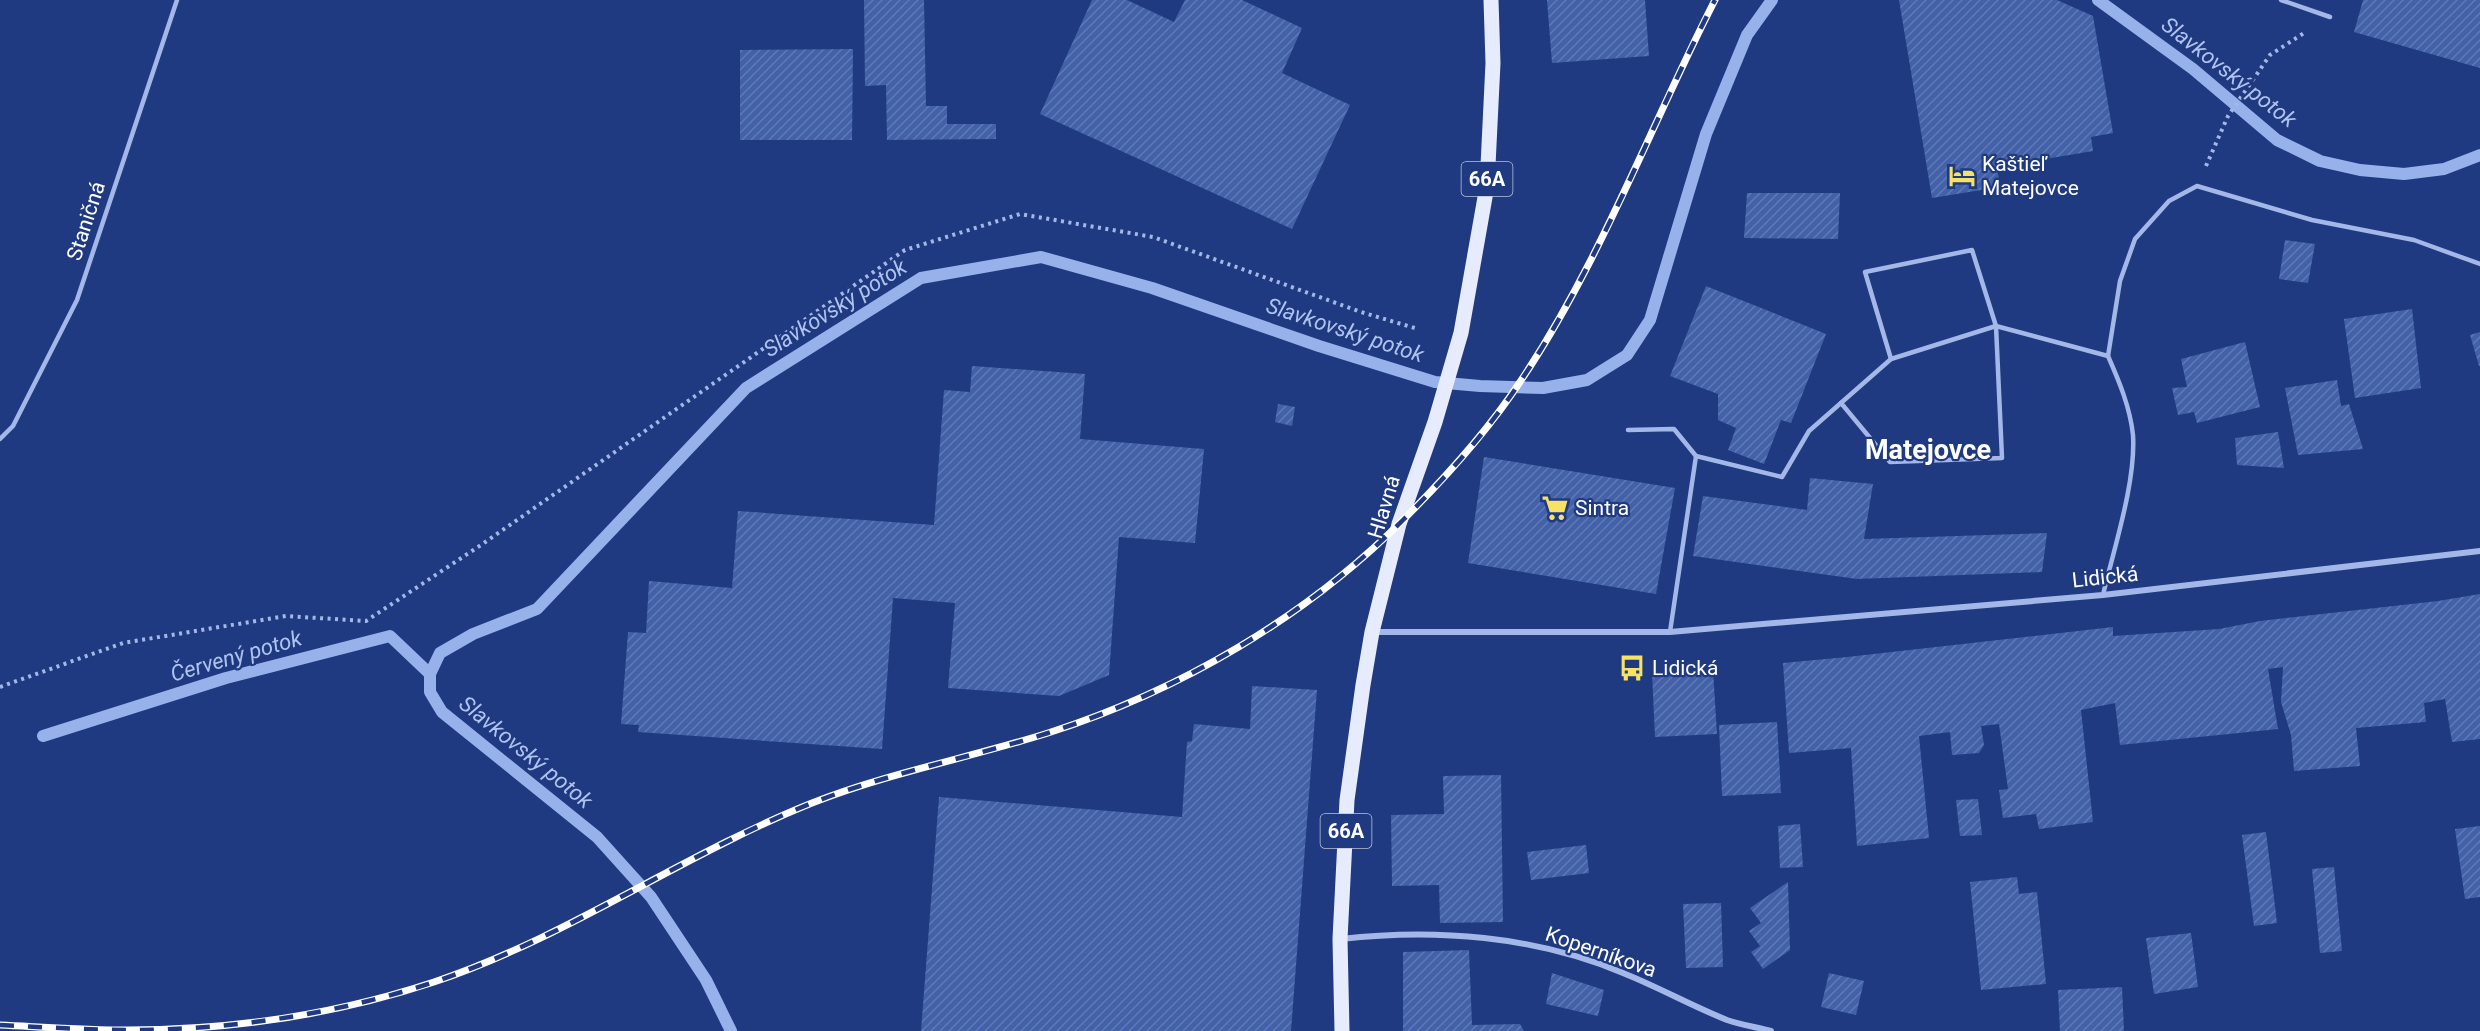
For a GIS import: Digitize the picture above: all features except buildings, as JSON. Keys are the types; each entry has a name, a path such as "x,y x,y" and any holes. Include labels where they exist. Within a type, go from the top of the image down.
{"main road":[{"name":"Hlavná","path":"1342,1031 1340,939 1347,800 1372,632 1399,524 1455,356 1487,186 1493,63 1491,0"}],"street":[{"name":"Lidická","path":"1372,632 1670,632 2103,595 2480,551"},
{"name":"Koperníkova","path":"1340,939 1368,936 1460,935 1513,941 1562,951 1623,972 1730,1020 1772,1031"}],"lane":[{"name":"Staničná","path":"0,439 13,426 77,300 177,0"},
{"path":"2281,0 2330,17"},
{"path":"2103,595 2132,470 2133,435 2126,399 2108,356 2120,281 2134,239 2169,201 2197,186 2312,220 2414,240 2480,264"},
{"path":"1841,403 1890,462 2002,458 1996,326 1972,250 1865,273 1891,359"},
{"path":"1628,430 1674,429 1696,456 1782,477 1809,431 1891,359 1996,326 2108,356"},
{"path":"1670,632 1696,456"}],"path":[{"path":"2197,186 2228,116 2270,55"},
{"path":"0,687 134,641 286,616 366,621 484,543 905,250 1020,214 1153,237 1361,312 1418,329"}],"waterway":[{"name":"Slavkovský potok","path":"731,1031 706,980 651,897 597,837 442,712 430,692 430,674 440,653 473,634 537,609 746,388 921,278 1041,257 1152,288 1319,346 1435,382 1543,388 1587,380 1627,355 1650,320 1706,134 1747,35 1772,0"},
{"name":"Slavkovský potok","path":"2098,0 2193,69 2277,140 2320,161 2360,170 2404,174 2444,169 2480,155"},
{"name":"Červený potok","path":"43,736 226,678 390,636 430,674"}],"railway":[{"path":"0,1025 112,1030 206,1027 322,1011 434,982 530,943 717,847 812,803 899,774 1018,742 1097,716 1145,696 1238,648 1325,589 1365,556 1450,471 1507,401 1549,337 1600,242 1715,0"}],"place":[{"name":"Kaštieľ Matejovce","path":"1962,176"},
{"name":"Sintra","path":"1555,508"},
{"name":"Lidická","path":"1632,668"}],"district":[{"name":"Matejovce","path":"1928,450"}]}
